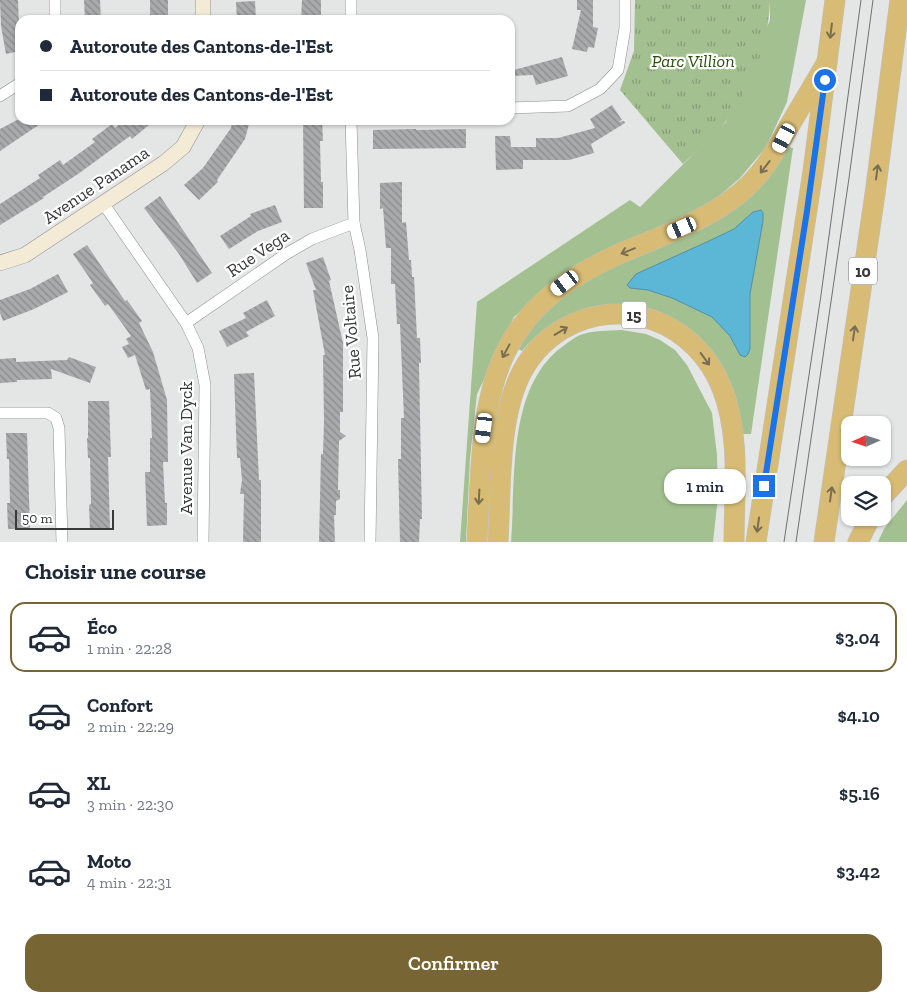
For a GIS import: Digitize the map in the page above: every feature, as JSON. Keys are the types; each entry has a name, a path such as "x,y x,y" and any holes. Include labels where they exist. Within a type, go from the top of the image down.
{"highway":[{"path":"756,542 812,179 835,0"},
{"name":"10","path":"824,542 900,0"},
{"path":"477,542 482,452 490,395 502,357 522,324 550,295 572,278 620,254 706,216 740,192 760,173 773,156 827,62"},
{"name":"15","path":"498,542 506,422 515,387 524,368 536,351 548,339 560,331 590,317 616,314 642,316 675,330 697,348 718,380 730,413 734,448 734,542"},
{"path":"891,487 907,470"},
{"path":"858,542 866,526"}],"street":[{"path":"55,0 55,15"},
{"path":"203,0 204,15"},
{"path":"351,0 351,15"},
{"path":"515,108 568,106 600,89 618,70 625,28 625,0"},
{"path":"0,96 15,86"},
{"name":"Avenue Panama","path":"0,263 25,255 164,163 183,147 195,125"},
{"name":"Rue Voltaire","path":"351,125 354,223 360,250 373,338 370,542"},
{"name":"Avenue Van Dyck","path":"103,204 186,323 198,348 205,385 203,542"},
{"name":"Rue Vega","path":"186,323 286,254 312,239 354,223"},
{"path":"0,413 48,413 56,418 59,428 62,542"}],"green space":[{"name":"Parc Villion","path":"635,0 770,0 769,16 762,48 744,94 722,127 683,164 620,90 634,51"},
{"path":"770,0 806,0 787,102 766,147 740,178 706,207 656,230 602,251 549,285 514,317 477,394 470,458 466,542 460,542 477,302 630,200 640,207 726,122 770,20"},
{"path":"787,147 793,148 751,434 741,434 685,330 671,317 662,313 630,306 612,305 595,307 563,317 549,326 522,351 515,347 549,306 595,274 659,247"},
{"path":"622,330 646,334 660,340 675,350 687,365 712,413 717,455 718,497 713,542 511,542 517,439 522,414 530,390 542,368 558,350 575,338 590,332"},
{"path":"907,500 907,542 878,542 886,526 891,526 891,520"}],"water":[{"path":"761,210 763,221 750,294 750,349 745,357 740,355 730,336 712,317 672,298 648,290 630,288 627,285 636,274 734,229 753,212"}],"building":[{"path":"0,0 18,0 19,15 15,15 15,52 6,54 1,26"},
{"path":"84,0 100,0 101,15 85,15"},
{"path":"150,0 168,0 168,15 150,15"},
{"path":"302,0 321,0 321,15 301,15"},
{"path":"577,0 593,0 593,27 598,28 594,48 588,47 587,52 572,49 581,10 577,10"},
{"path":"255,1 256,15 237,15 236,2"},
{"path":"562,57 568,76 536,85 533,75 515,76 515,70"},
{"path":"612,105 622,120 618,122 624,121 625,123 591,144 594,153 569,160 523,160 523,169 496,170 495,136 510,136 511,147 536,147 536,138 558,138 595,128 590,119"},
{"path":"15,121 15,125 39,125 0,151 0,129"},
{"path":"111,125 115,128 119,125 149,125 132,139 130,136 44,198 0,225 0,204 40,178 38,175 60,160 63,165 95,142 92,139"},
{"path":"232,125 249,125 245,139 217,180 218,182 199,200 184,185 203,168"},
{"path":"303,125 322,125 323,141 320,141 323,208 304,208"},
{"path":"466,129 466,148 373,149 373,130"},
{"path":"402,182 402,223 406,222 409,260 411,260 412,277 414,277 417,338 420,338 422,519 420,519 419,542 400,542 398,459 401,459 401,418 404,418 400,324 397,324 395,284 391,284 391,248 386,248 383,208 380,209 380,183"},
{"path":"160,196 212,273 197,283 179,254 144,208"},
{"path":"275,205 282,222 258,231 229,249 220,236 251,216 250,214"},
{"path":"87,245 125,301 127,300 142,321 139,323 153,352 167,400 168,462 163,462 167,525 147,526 145,472 150,472 150,438 152,438 150,389 146,390 135,355 128,358 122,347 129,344 126,339 131,336 108,304 105,306 90,285 93,283 73,254"},
{"path":"323,257 331,280 329,281 343,343 343,412 340,412 340,432 346,436 339,441 338,490 340,490 340,499 336,501 336,515 334,515 335,542 319,542 321,454 323,454 324,421 323,355 325,355 313,290 316,290 306,263"},
{"path":"58,274 68,292 34,309 3,321 0,313 0,300 30,289"},
{"path":"267,300 275,316 246,332 249,336 227,347 219,331 246,318 243,313"},
{"path":"69,357 96,367 90,383 51,369 52,379 17,380 17,382 0,383 0,359 16,358 16,362 67,360"},
{"path":"254,373 259,480 261,480 261,542 243,542 244,494 240,494 242,480 240,458 237,458 234,374"},
{"path":"88,401 109,401 111,457 108,457 110,529 90,530 90,458 88,458 87,438"},
{"path":"6,433 27,433 30,529 8,529 7,503 10,503 9,459 7,459"}],"tram line":[{"path":"784,542 821,295 861,0"},
{"path":"796,542 873,0"}],"route":[{"path":"764,486 807,211 825,80"}]}
